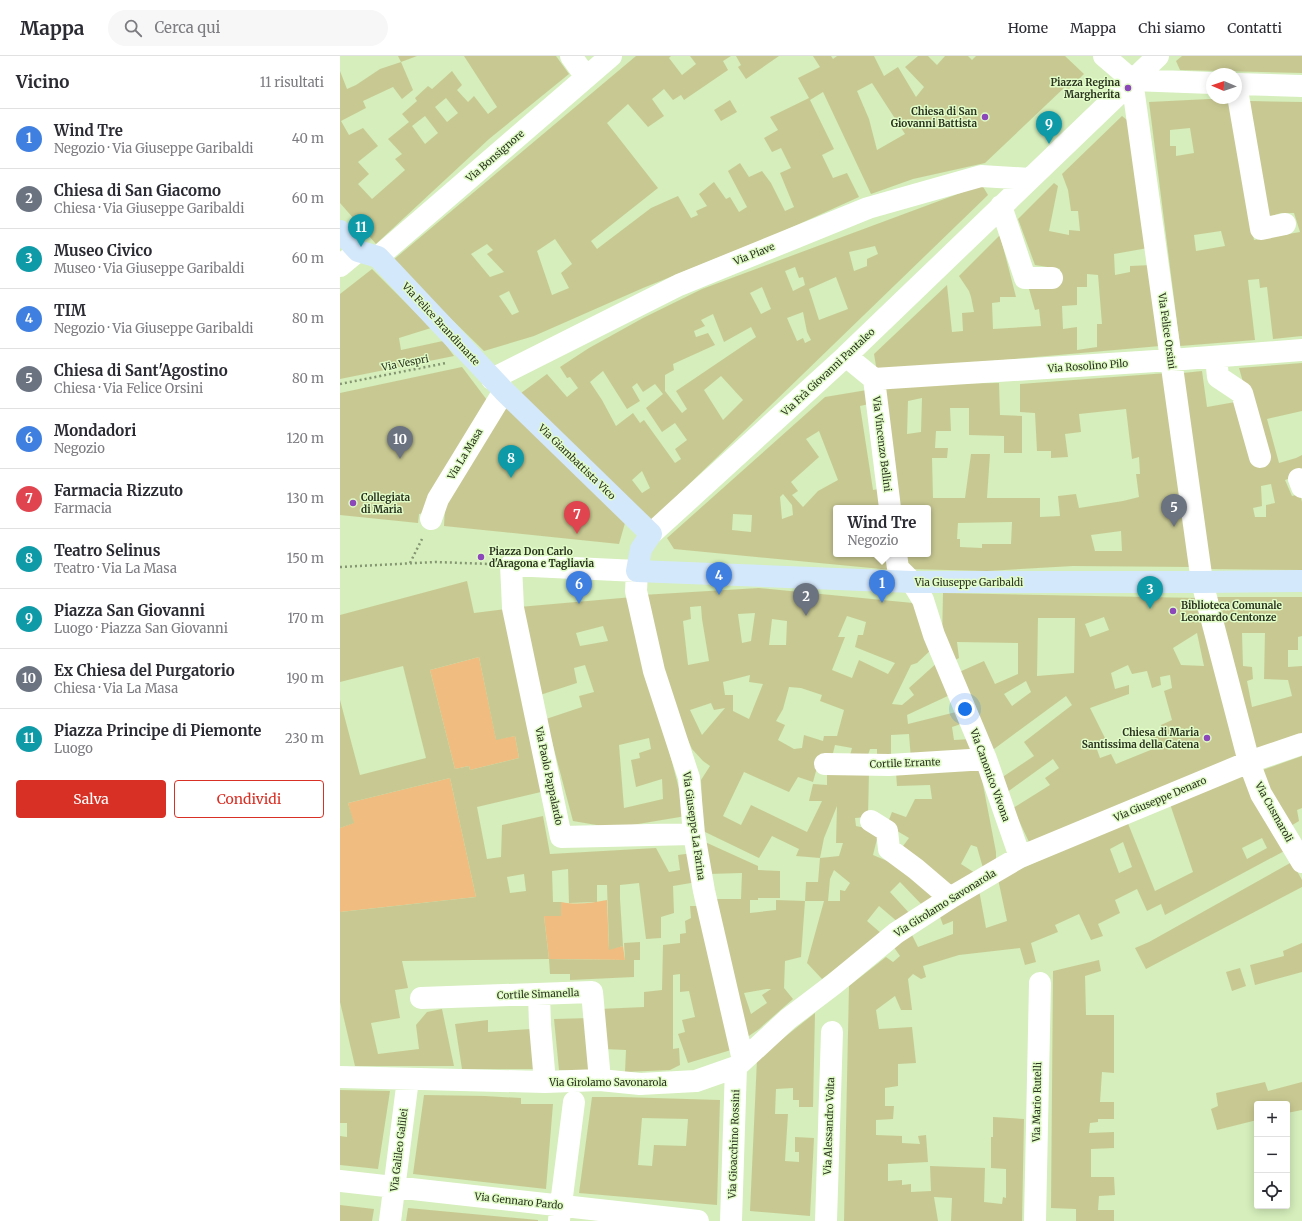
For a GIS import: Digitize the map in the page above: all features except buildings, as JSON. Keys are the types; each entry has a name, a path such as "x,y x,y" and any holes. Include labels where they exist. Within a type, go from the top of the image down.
{"main road":[{"name":"Via Felice Brandimarte","path":"340,231 368,254 498,385"},
{"name":"Via Giambattista Vico","path":"498,385 651,534"},
{"path":"637,571 641,549 651,534"},
{"name":"Via Giuseppe Garibaldi","path":"637,571 912,582 1302,581"}],"street":[{"path":"571,56 586,77"},
{"name":"Via Bonsignore","path":"340,266 368,254 612,56"},
{"path":"1104,56 1132,80 1206,83"},
{"path":"1132,80 1158,56"},
{"name":"Via Frà Giovanni Pantaleo","path":"651,534 846,356 1132,80"},
{"name":"Via Felice Orsini","path":"1132,80 1202,582 1249,762"},
{"path":"1242,84 1302,86"},
{"path":"1239,104 1261,229 1285,224"},
{"name":"Via Piave","path":"498,385 679,284 868,208 981,176 1030,179"},
{"path":"1002,206 1025,278 1052,278"},
{"name":"Via Rosolino Pilo","path":"874,379 1302,350"},
{"path":"846,356 874,379"},
{"path":"1216,357 1218,377 1242,393 1260,457"},
{"name":"Via Vincenzo Bellini","path":"874,379 890,505"},
{"name":"Via La Masa","path":"431,519 438,499 498,385"},
{"path":"896,557 898,568 912,582"},
{"path":"511,565 637,571"},
{"name":"Via Paolo Pappalardo","path":"511,565 514,608 561,837 694,834"},
{"name":"Via Giuseppe La Farina","path":"637,571 636,591 654,671 689,778 694,834 704,891 740,1063"},
{"name":"Via Canonico Vivona","path":"912,582 923,600 934,635 986,759 1020,857"},
{"name":"Via Giuseppe Denaro","path":"1020,857 1249,762 1302,744"},
{"name":"Cortile Errante","path":"825,764 889,764 986,759"},
{"name":"Via Cusmaroli","path":"1249,762 1262,794 1302,862"},
{"path":"871,821 887,831 889,849 916,869 950,898"},
{"name":"Via Girolamo Savonarola","path":"340,1077 545,1082 600,1080 640,1084 696,1081 740,1063 788,1019 834,984 896,933 950,898 1020,857"},
{"name":"Via Mario Rutelli","path":"1035,1221 1040,983"},
{"name":"Cortile Simanella","path":"420,998 592,992 600,1080"},
{"path":"539,994 545,1082"},
{"name":"Via Alessandro Volta","path":"826,1221 832,1032"},
{"name":"Via Gioacchino Rossini","path":"731,1221 740,1063"},
{"name":"Via Galileo Galilei","path":"390,1221 408,1079"},
{"path":"560,1213 574,1102"},
{"name":"Via Gennaro Pardo","path":"340,1181 394,1187 560,1213 698,1221"}],"path":[{"name":"Via Vespri","path":"340,384 472,358"},
{"path":"410,563 431,519"},
{"path":"340,567 436,562 511,565"}],"shaded area":[{"path":"479,657 496,739 515,736 519,758 470,770 469,766 455,769 430,670"},
{"path":"450,778 476,897 340,912 340,828 353,823 348,803"},
{"path":"607,900 609,949 623,946 625,960 549,959 544,916 561,916 561,902 584,903"}],"place":[{"name":"Piazza Regina Margherita","path":"1128,88"},
{"name":"Chiesa di San Giovanni Battista","path":"985,117"},
{"name":"Piazza San Giovanni","path":"1049,144"},
{"name":"Piazza Principe di Piemonte","path":"361,247"},
{"name":"Ex Chiesa del Purgatorio","path":"400,459"},
{"name":"Teatro Selinus","path":"511,478"},
{"name":"Collegiata di Maria","path":"353,503"},
{"name":"Chiesa di Sant'Agostino","path":"1174,527"},
{"name":"Farmacia Rizzuto","path":"577,534"},
{"name":"Piazza Don Carlo d'Aragona e Tagliavia","path":"481,557"},
{"name":"TIM","path":"719,595"},
{"name":"Wind Tre","path":"882,603"},
{"name":"Mondadori","path":"579,604"},
{"name":"Museo Civico","path":"1150,609"},
{"name":"Biblioteca Comunale Leonardo Centonze","path":"1173,611"},
{"name":"Chiesa di San Giacomo","path":"806,616"},
{"name":"Chiesa di Maria Santissima della Catena","path":"1207,738"}]}
